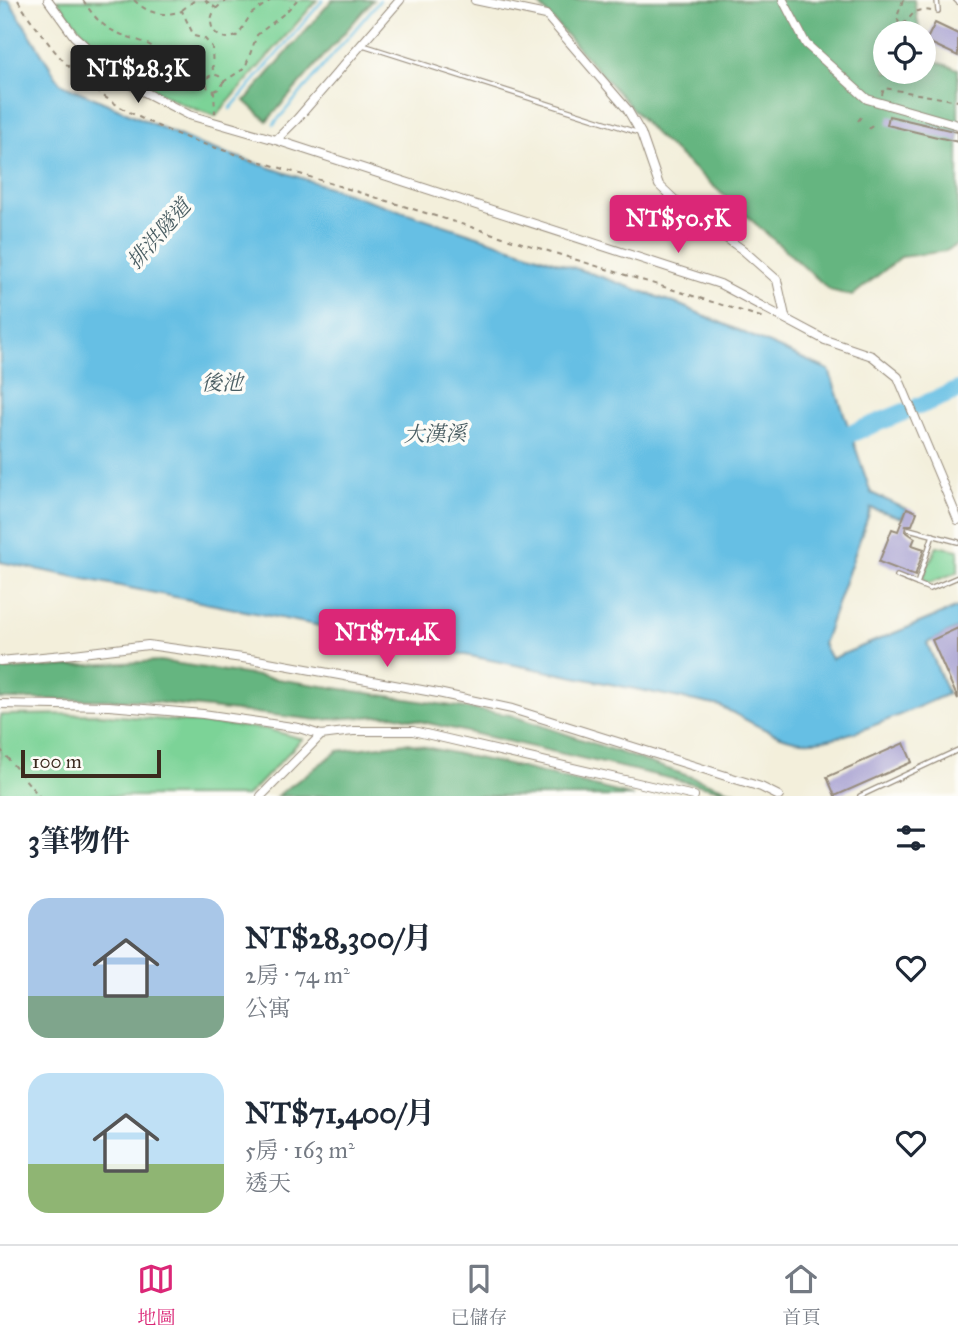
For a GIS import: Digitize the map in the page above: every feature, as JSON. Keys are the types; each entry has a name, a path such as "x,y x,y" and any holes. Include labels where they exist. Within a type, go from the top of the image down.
{"street":[{"path":"48,0 74,36 131,85 180,110 216,124 276,140 720,284 785,316 825,340 872,356 898,377 958,520"},
{"path":"276,140 400,0"},
{"path":"475,0 546,15 627,109 642,133 659,185 681,206 743,250 777,280 785,316"},
{"path":"783,0 806,44 867,99 958,125"},
{"path":"0,660 148,645 257,660 512,709 761,787 779,796"},
{"path":"0,704 109,706 203,714 299,728 321,735 354,731 413,731 694,796"},
{"path":"261,796 321,735"}],"lane":[{"path":"937,0 939,11"},
{"path":"360,45 642,133"},
{"path":"909,529 958,542"},
{"path":"917,584 933,535"},
{"path":"897,576 930,589 958,577"},
{"path":"860,796 958,750"}],"path":[{"path":"18,0 57,55 86,84 120,108 156,127 765,319"},
{"path":"83,0 98,20 111,30 153,47 196,83 206,82"},
{"path":"134,0 154,13 168,15 182,10 195,0"},
{"path":"205,0 216,8"},
{"path":"228,0 216,8 211,19 212,30 224,39 232,39 238,35 251,14 271,0"},
{"path":"214,91 244,68 257,35 297,0"},
{"path":"903,0 897,17 900,26 917,10 939,11"},
{"path":"182,10 194,36 205,39 212,47 213,74"},
{"path":"213,74 206,82 207,87 214,91"},
{"path":"213,74 219,76 223,82"},
{"path":"880,103 884,88 958,101"},
{"path":"214,91 216,124"},
{"path":"858,121 861,117"},
{"path":"869,129 872,125"},
{"path":"0,749 39,796"}],"green space":[{"path":"57,0 317,0 216,116 168,97 127,72 90,40"},
{"path":"332,0 373,0 267,121 245,101"},
{"path":"535,0 914,0 918,21 873,21 873,84 936,84 936,62 958,69 958,244 946,251 901,257 852,296 830,290 655,134"},
{"path":"937,546 958,550 958,572 929,583 923,577"},
{"path":"160,661 510,715 747,796 393,715 318,720 137,700 0,699 0,670"},
{"path":"98,714 267,729 302,739 247,796 0,796 0,715"},
{"path":"407,743 633,796 277,796 338,751"}],"water":[{"name":"後池","path":"0,0 9,0 60,83 201,145 680,305 829,370 871,493 906,509 902,518 871,508 823,644 831,659 958,607 958,628 927,643 948,694 850,734 811,741 794,740 765,730 720,706 0,562"}],"building":[{"path":"936,23 958,34 958,56 936,46"},
{"path":"889,116 958,132 958,142 887,125"},
{"path":"907,508 917,512 912,525 906,525 905,531 915,538 912,545 924,549 915,576 879,562 892,529 898,531"},
{"path":"958,628 958,699 932,640"},
{"path":"904,743 912,762 835,796 827,777"}],"waterway":[{"name":"排洪隧道","path":"230,109 323,0"},
{"name":"排洪隧道","path":"274,124 380,0"},
{"name":"大漢溪","path":"919,406 958,390"},
{"name":"大漢溪","path":"828,436 852,433 904,412"}]}
